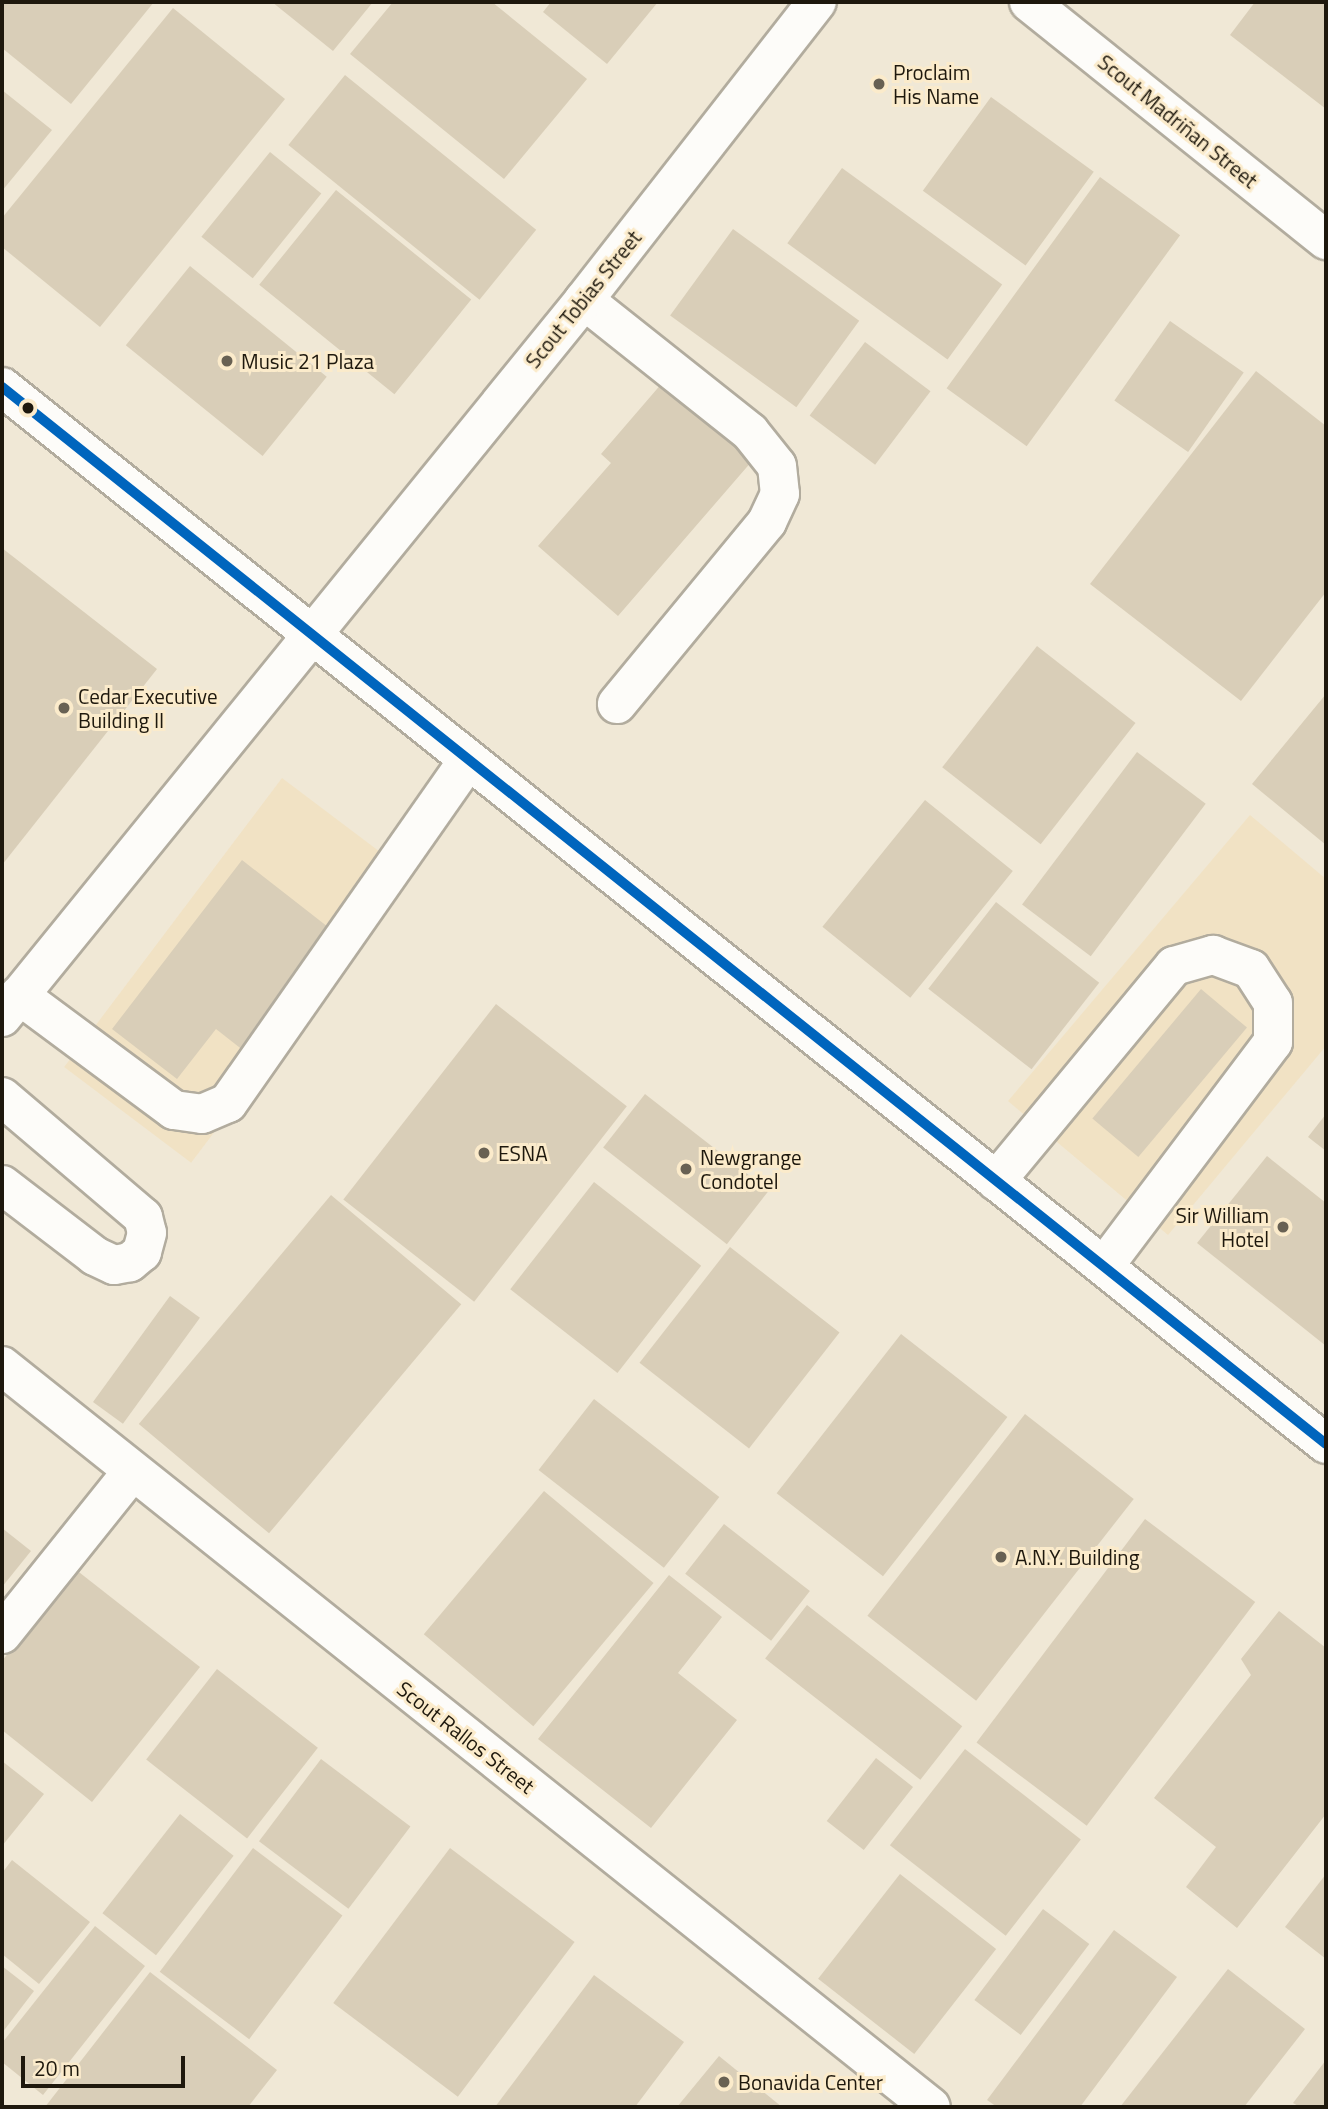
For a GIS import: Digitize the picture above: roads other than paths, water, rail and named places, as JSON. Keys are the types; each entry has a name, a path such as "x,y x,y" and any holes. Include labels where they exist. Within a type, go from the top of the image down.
{"street":[{"name":"Scout Tobias Street","path":"10,1006 310,633 584,300 817,2"},
{"name":"Scout Madriñan Street","path":"1030,2 1326,240"},
{"path":"584,300 750,432 776,466 780,494 767,522 617,704"},
{"path":"2,387 467,762 1105,1265 1326,1444"},
{"path":"10,1006 174,1110 202,1114 228,1103 467,762"},
{"path":"996,1181 1174,965 1213,955 1251,969 1273,1003 1273,1042 1105,1265"},
{"path":"2,1097 143,1217 147,1233 142,1252 130,1262 114,1265 95,1256 2,1185"},
{"name":"Scout Rallos Street","path":"2,1366 931,2107"},
{"path":"2,1634 132,1472"}],"place":[{"name":"Proclaim His Name","path":"879,84"},
{"name":"Music 21 Plaza","path":"227,361"},
{"name":"Cedar Executive Building II","path":"64,708"},
{"name":"ESNA","path":"484,1153"},
{"name":"Newgrange Condotel","path":"686,1169"},
{"name":"Sir William Hotel","path":"1283,1227"},
{"name":"A.N.Y. Building","path":"1001,1557"},
{"name":"Bonavida Center","path":"724,2082"}]}
